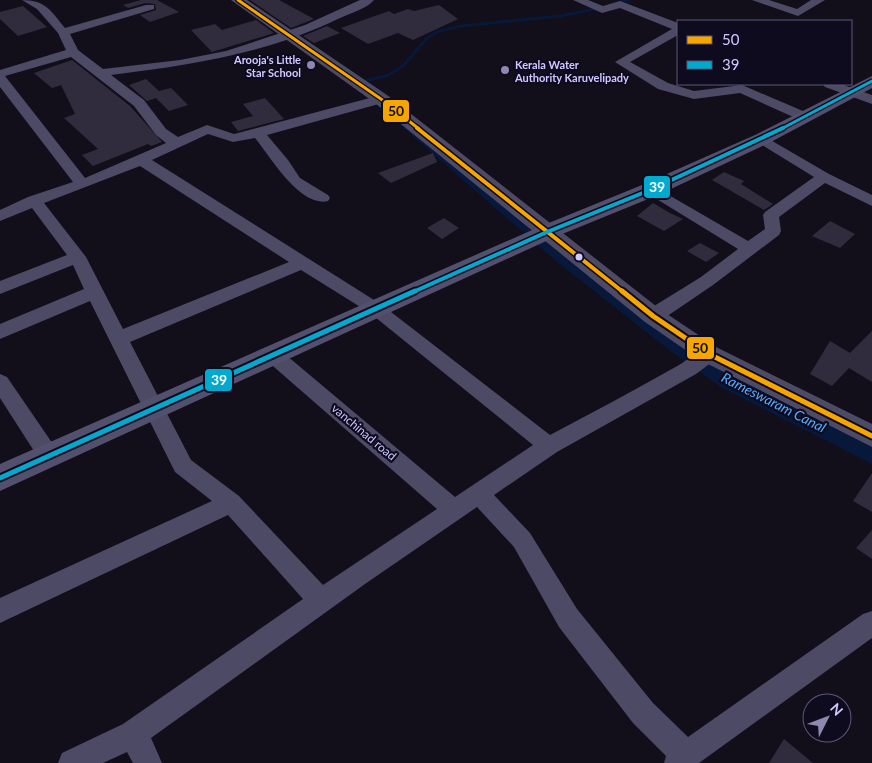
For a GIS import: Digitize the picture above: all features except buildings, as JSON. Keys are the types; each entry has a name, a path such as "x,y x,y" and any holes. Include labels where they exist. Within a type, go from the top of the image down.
{"main road":[{"path":"0,478 539,236 650,190 762,139 872,81"}],"street":[{"path":"28,0 41,7 63,32 74,52 139,104 161,132 176,143"},
{"path":"238,0 289,35 376,101 539,236 653,316 709,354 872,436"},
{"path":"100,73 207,59 267,44 318,25 368,0"},
{"path":"579,0 598,8 620,4 677,29"},
{"path":"758,0 798,13 814,3"},
{"path":"792,0 814,3"},
{"path":"63,32 150,8"},
{"path":"677,30 621,62 671,88 694,95 742,89 805,116"},
{"path":"0,74 74,52"},
{"path":"0,78 82,184"},
{"path":"833,85 872,100"},
{"path":"0,216 34,200 82,184 141,160 207,129 233,138 376,101"},
{"path":"258,133 283,163 294,181 322,198"},
{"path":"762,139 824,176 872,201"},
{"path":"141,160 376,309 549,446"},
{"path":"653,316 707,281 773,231 771,214 824,176"},
{"path":"650,190 749,250"},
{"path":"34,200 77,257 183,466 231,503 321,602"},
{"path":"0,288 77,257"},
{"path":"118,339 302,263"},
{"path":"0,332 94,292"},
{"path":"72,763 133,734 478,493 549,446 689,369 709,354"},
{"name":"vanchinad road","path":"273,355 455,510"},
{"path":"0,382 49,456"},
{"path":"478,493 522,540 568,618 682,759 872,622"},
{"path":"0,611 231,503"},
{"path":"133,734 148,763"}],"water":[{"name":"Rameswaram Canal","path":"291,38 355,83 562,255 872,443 872,464 722,388 669,350 556,261 384,111"}],"waterway":[{"path":"617,3 629,0"},
{"path":"364,81 389,75 404,65 427,38 439,31 462,26 560,16 599,8"}],"transit line":[{"name":"50","path":"238,0 381,99 653,316 709,354 872,436"},
{"name":"39","path":"0,478 547,232 650,190 762,139 872,81"}],"place":[{"name":"Arooja's Little Star School","path":"311,65"},
{"name":"Kerala Water Authority Karuvelipady","path":"505,70"}]}
